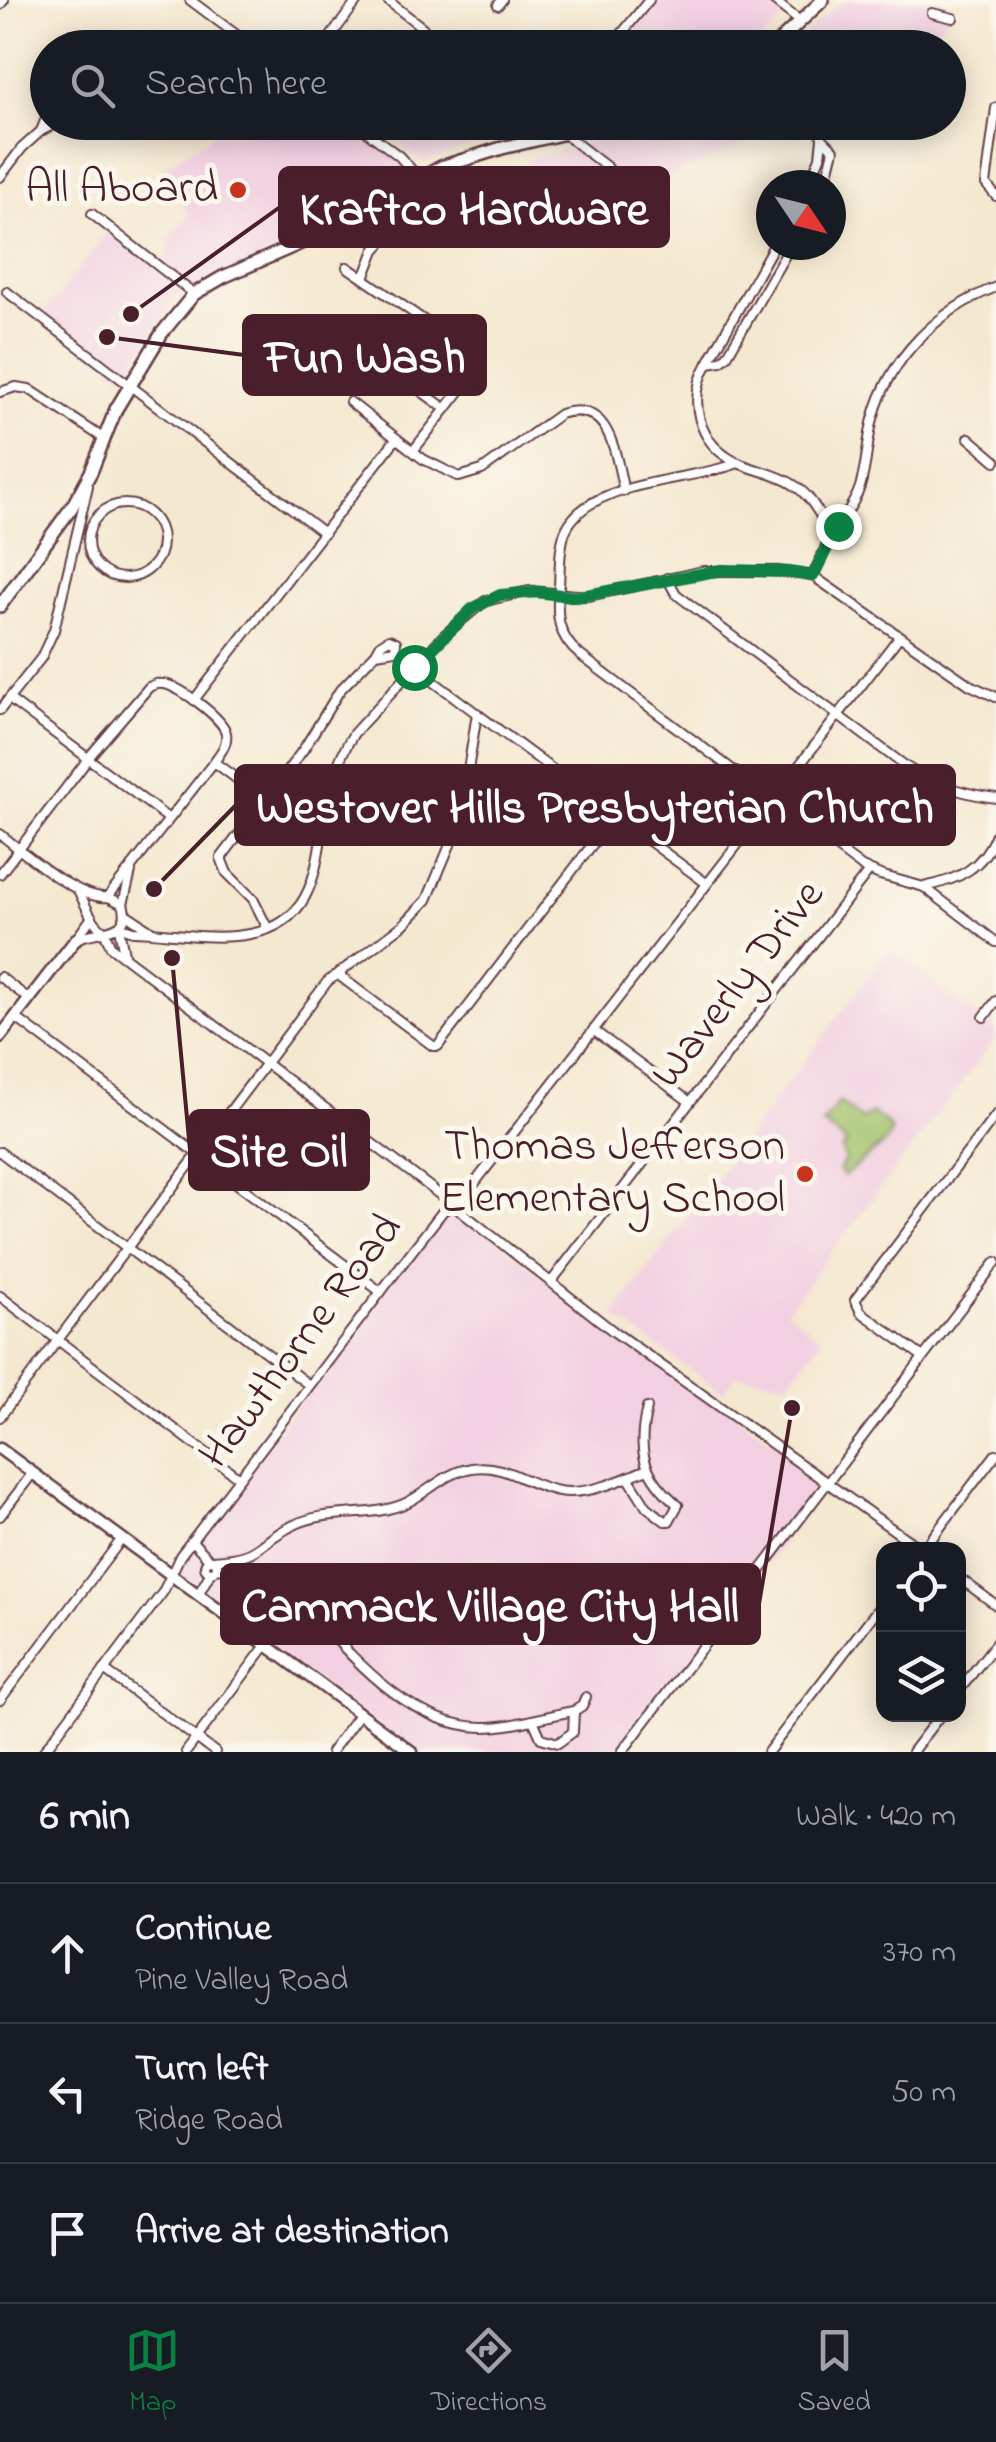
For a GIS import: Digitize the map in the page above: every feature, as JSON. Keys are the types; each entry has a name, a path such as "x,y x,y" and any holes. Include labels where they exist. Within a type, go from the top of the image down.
{"main road":[{"path":"792,30 824,0"},
{"path":"0,606 72,507 128,387 162,332 194,294 223,276 324,233 419,178 525,140"}],"street":[{"path":"190,0 230,30"},
{"path":"336,30 358,0"},
{"path":"387,0 423,28"},
{"path":"625,30 649,0"},
{"path":"773,0 801,22"},
{"path":"932,12 953,18"},
{"path":"996,108 986,184 996,196"},
{"path":"0,178 31,140"},
{"path":"378,140 419,178"},
{"path":"576,140 608,168 605,183 591,193"},
{"path":"814,170 822,140"},
{"path":"824,140 834,150 829,170"},
{"path":"364,278 375,250 396,228 395,215 386,197"},
{"path":"92,214 194,294"},
{"path":"766,260 708,363 698,390 697,417 712,444 738,463 796,486 810,498 833,533"},
{"path":"708,363 727,356 781,260"},
{"path":"347,266 467,350"},
{"path":"813,576 833,533 854,502 862,481 876,407 904,356 938,321 996,287"},
{"path":"7,292 324,533"},
{"path":"386,366 446,408"},
{"path":"0,392 16,387 30,389 103,438"},
{"path":"413,451 459,392"},
{"path":"350,402 443,472 466,477 492,464 556,417 579,412 596,417 607,428 624,491"},
{"path":"194,700 396,438"},
{"path":"970,438 996,462"},
{"path":"738,463 590,503 570,523 563,540 558,625 571,647 869,871 924,887 996,942"},
{"path":"0,710 41,658 54,630 91,472"},
{"path":"136,505 146,510 160,528 162,540 155,561 147,570 131,576 106,572 94,560 88,544 95,519 113,506 136,505"},
{"path":"81,515 95,519"},
{"path":"76,939 120,927 235,936 268,930 295,910 313,882 328,798 346,745 363,721 457,622 485,601 519,592 588,596 722,570 813,576 972,687 996,697"},
{"path":"668,578 676,594 930,781 996,798"},
{"name":"Hawthorne Road","path":"43,1752 163,1592 192,1541 309,1385 443,1211 463,1198 899,637"},
{"path":"268,930 253,899 221,864 228,845 317,730 340,690 376,654"},
{"path":"414,667 706,883"},
{"path":"0,874 88,757 149,686 168,684 194,700 225,729 226,742 214,762 0,1037"},
{"path":"9,699 169,819"},
{"path":"0,1417 336,974 403,926 427,900 460,821 477,713"},
{"path":"214,762 264,799"},
{"path":"336,974 436,1047 615,815"},
{"path":"0,834 78,890 105,898 150,930"},
{"path":"924,887 950,882 973,868 988,852 996,834"},
{"path":"126,958 120,927 133,867"},
{"name":"Waverly Drive","path":"551,1282 869,871"},
{"path":"78,890 111,947 697,1392 911,1542"},
{"path":"0,977 29,999"},
{"path":"984,1017 996,1001"},
{"path":"15,1017 381,1292"},
{"path":"593,1030 690,1102"},
{"path":"923,1358 861,1312 855,1300 996,1115"},
{"path":"0,1152 309,1385"},
{"path":"622,1752 996,1262"},
{"path":"0,1296 239,1478"},
{"path":"628,1477 650,1510 665,1522 670,1520 678,1505 656,1486 647,1469 642,1433 647,1408"},
{"path":"0,1449 412,1752"},
{"path":"928,1542 996,1454"},
{"path":"213,1565 255,1553 296,1524 396,1506 445,1477 471,1468 498,1468 564,1492 647,1469"},
{"path":"0,1516 32,1474"},
{"path":"0,1700 121,1540"},
{"path":"192,1541 213,1565 267,1574 285,1584 348,1655 428,1713 480,1727 574,1711 586,1698"},
{"path":"255,1553 267,1574"},
{"path":"199,1593 213,1565"},
{"path":"966,1583 996,1606"},
{"path":"768,1752 876,1611"},
{"path":"966,1681 996,1642"},
{"path":"186,1752 267,1644"},
{"path":"104,1670 215,1752"},
{"path":"532,1720 541,1738 558,1744 573,1732 574,1711"},
{"path":"330,1752 360,1713"},
{"path":"912,1752 935,1722"}],"shaded area":[{"path":"655,0 767,0 780,10 784,19 773,30 631,30"},
{"path":"847,0 944,0 949,17 934,30 809,30"},
{"path":"205,140 374,140 419,178 194,294 161,267 170,246 167,240 189,216 163,168"},
{"path":"394,140 494,140 473,145 424,163"},
{"path":"599,140 745,140 738,147 667,178 624,183 587,206 559,199 526,159"},
{"path":"107,233 184,290 171,303 124,377 42,315"},
{"name":"Thomas Jefferson Elementary School","path":"889,949 996,1030 996,1038 786,1311 822,1339 788,1382 737,1375 723,1393 613,1315"},
{"path":"453,1206 551,1282 829,1482 622,1752 412,1752 171,1573 443,1211"}],"green space":[{"path":"839,1102 862,1120 871,1113 891,1131 888,1140 844,1176 839,1170 845,1160 842,1149 847,1143 823,1124"}],"place":[{"name":"All Aboard","path":"238,190"},
{"name":"Kraftco Hardware","path":"131,314"},
{"name":"Fun Wash","path":"107,337"},
{"name":"Westover Hills Presbyterian Church","path":"154,889"},
{"name":"Site Oil","path":"172,958"},
{"name":"Thomas Jefferson Elementary School","path":"805,1174"},
{"name":"Cammack Village City Hall","path":"792,1408"}],"route":[{"path":"414,667 472,609 500,595 538,592 576,597 703,571 813,576 838,526"}]}
